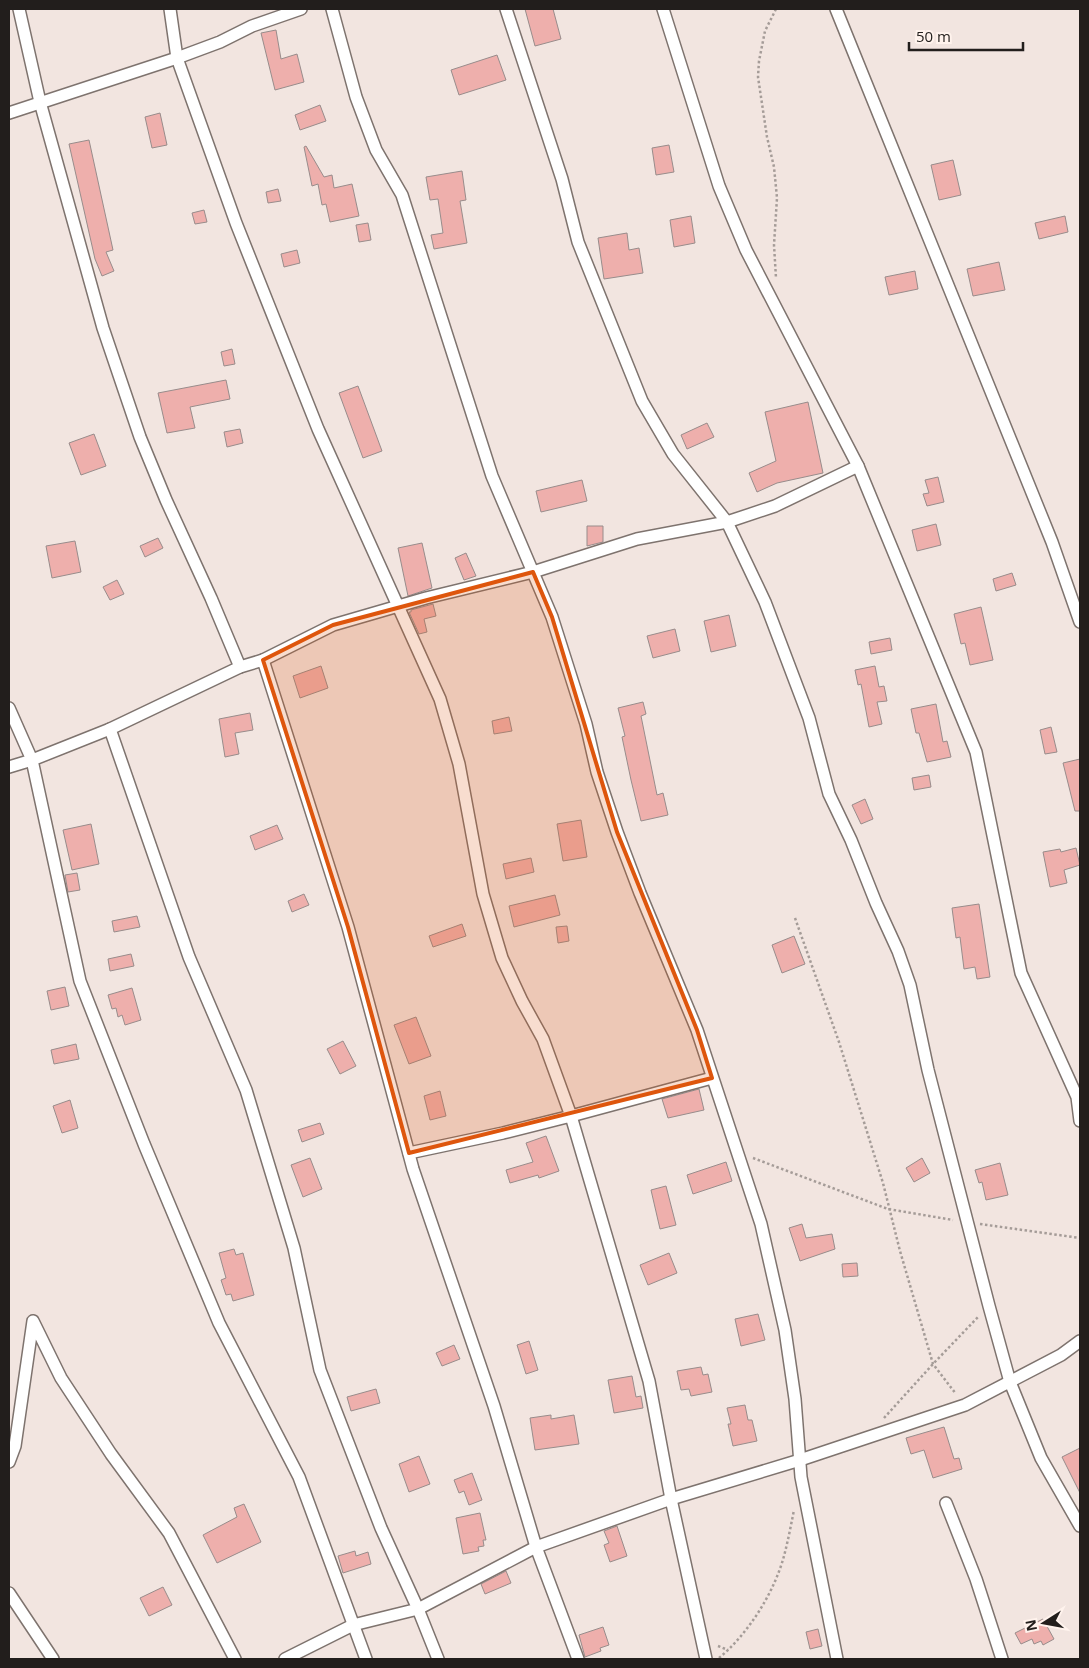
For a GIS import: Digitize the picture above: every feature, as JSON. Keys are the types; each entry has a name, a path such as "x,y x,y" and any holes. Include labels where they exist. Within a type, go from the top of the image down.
{"street":[{"path":"19,9 40,102 103,328 140,437 166,500 212,598 240,667"},
{"path":"170,9 177,58 236,223 314,420 440,700 459,764 483,894 502,958 522,1001 543,1039 571,1116 649,1381 671,1499 706,1659"},
{"path":"9,113 177,58 220,42 252,26 301,9"},
{"path":"332,9 356,96 376,150 402,195 492,476 552,617 586,724 597,772 617,832 640,893 697,1030 761,1224 785,1330 795,1399 801,1477 837,1659"},
{"path":"506,9 562,179 578,242 642,401 672,454 727,522 765,602 808,718 829,794 851,840 876,903 898,950 910,985 928,1070 1010,1382 1041,1458 1080,1526"},
{"path":"663,9 719,186 746,250 858,466 976,752 1021,973 1077,1097 1080,1121"},
{"path":"836,9 1048,533 1080,622"},
{"path":"9,767 32,760 110,729 240,667 263,660 333,625 397,606 532,572 637,539 727,522 775,506 858,466"},
{"path":"263,660 348,927 409,1153 494,1406 536,1547 578,1659"},
{"path":"9,708 32,760 80,981 144,1144 219,1323 300,1477 366,1659"},
{"path":"110,729 189,957 246,1090 294,1248 320,1370 381,1528 418,1609 438,1659"},
{"path":"409,1153 503,1133 712,1078"},
{"path":"9,1462 15,1446 33,1321 61,1378 111,1454 169,1533 235,1659"},
{"path":"285,1659 353,1625 418,1609 536,1547 671,1499 800,1460 965,1405 1061,1355 1080,1341"},
{"path":"946,1502 976,1579 1002,1659"},
{"path":"9,1593 53,1659"}],"path":[{"path":"776,9 765,31 758,76 774,167 776,190 774,244 776,279"},
{"path":"795,918 839,1042 883,1183 888,1210 933,1364 965,1405"},
{"path":"737,1152 888,1210 1080,1238"},
{"path":"884,1418 989,1306"},
{"path":"717,1659 744,1632 766,1600 784,1557 795,1506"}],"highlighted area":[{"path":"533,572 552,617 617,832 697,1030 712,1078 409,1153 348,927 263,660 333,625"}],"building":[{"path":"525,9 553,9 561,39 535,46"},
{"path":"276,30 281,59 297,54 304,82 275,90 261,33"},
{"path":"497,55 506,80 459,95 451,70"},
{"path":"320,105 326,121 300,130 295,115"},
{"path":"160,113 167,145 152,148 145,117"},
{"path":"89,140 113,250 106,252 114,271 102,276 95,259 69,144"},
{"path":"669,145 674,172 656,175 652,148"},
{"path":"306,146 324,177 332,175 334,188 352,184 359,216 330,222 326,204 322,205 318,184 312,186 304,147"},
{"path":"953,160 961,195 939,200 931,165"},
{"path":"462,171 466,200 460,201 467,243 434,249 431,235 443,233 438,199 430,200 426,177"},
{"path":"278,189 281,201 268,203 266,192"},
{"path":"204,210 207,222 195,224 192,213"},
{"path":"691,216 695,243 674,247 670,220"},
{"path":"1065,216 1068,232 1039,239 1035,223"},
{"path":"368,223 371,240 359,242 356,225"},
{"path":"627,233 629,250 639,248 643,273 604,279 598,238"},
{"path":"297,250 300,263 284,267 281,254"},
{"path":"999,262 1005,290 973,296 967,269"},
{"path":"915,271 918,289 889,295 885,277"},
{"path":"232,349 235,364 224,366 221,352"},
{"path":"226,380 230,399 190,407 195,428 167,433 158,393"},
{"path":"358,386 382,451 363,458 339,393"},
{"path":"808,402 823,473 777,483 757,492 749,473 776,461 765,412"},
{"path":"707,423 714,437 687,449 681,435"},
{"path":"240,429 243,443 227,447 224,432"},
{"path":"94,434 106,466 81,475 69,443"},
{"path":"938,477 944,502 927,506 923,494 929,493 925,480"},
{"path":"582,480 587,501 541,512 536,491"},
{"path":"936,524 941,545 917,551 912,530"},
{"path":"587,526 603,526 603,542 587,546"},
{"path":"158,538 163,548 145,557 140,546"},
{"path":"75,541 81,572 52,578 46,546"},
{"path":"422,543 432,588 408,596 398,548"},
{"path":"466,553 476,576 464,580 455,558"},
{"path":"1012,573 1016,585 996,591 993,579"},
{"path":"117,580 124,594 110,600 103,587"},
{"path":"433,604 436,616 424,619 427,632 419,634 409,612"},
{"path":"981,607 993,660 970,665 965,643 961,644 954,614"},
{"path":"729,615 736,646 711,652 704,621"},
{"path":"675,629 680,651 653,658 647,636"},
{"path":"890,638 892,650 871,654 869,642"},
{"path":"321,666 328,688 300,698 293,676"},
{"path":"875,666 879,687 884,686 887,701 877,702 882,724 869,727 861,684 858,685 855,670"},
{"path":"643,702 646,714 641,716 657,795 663,793 668,815 641,821 622,737 625,736 618,708"},
{"path":"936,704 943,742 947,741 951,757 927,762 919,733 916,733 911,709"},
{"path":"250,713 253,730 235,733 239,754 225,757 219,719"},
{"path":"509,717 512,731 494,734 492,721"},
{"path":"1051,727 1057,752 1045,754 1040,730"},
{"path":"1080,759 1080,811 1075,811 1063,763"},
{"path":"929,775 931,787 914,790 912,778"},
{"path":"865,799 873,819 861,824 852,805"},
{"path":"581,820 587,857 563,861 557,824"},
{"path":"91,824 99,864 72,870 63,830"},
{"path":"277,825 283,839 255,850 250,836"},
{"path":"1076,848 1080,865 1064,870 1067,883 1050,887 1043,852 1060,849 1061,852"},
{"path":"531,858 534,872 506,879 503,864"},
{"path":"77,873 80,890 68,892 65,875"},
{"path":"304,894 309,905 292,912 288,901"},
{"path":"555,895 560,915 514,927 509,906"},
{"path":"979,904 990,977 977,979 975,967 964,969 960,937 956,938 952,908"},
{"path":"137,916 140,927 114,932 112,921"},
{"path":"462,924 466,936 433,947 429,936"},
{"path":"567,926 569,941 558,943 556,927"},
{"path":"794,936 805,964 782,973 772,945"},
{"path":"131,954 134,966 110,971 108,959"},
{"path":"65,987 69,1006 51,1010 47,991"},
{"path":"132,988 141,1020 125,1025 122,1015 118,1017 116,1008 112,1009 108,995"},
{"path":"416,1017 431,1056 409,1064 394,1025"},
{"path":"343,1041 356,1066 340,1074 327,1049"},
{"path":"76,1044 79,1059 54,1064 51,1050"},
{"path":"699,1089 704,1110 668,1118 662,1099"},
{"path":"440,1091 446,1116 430,1120 424,1096"},
{"path":"70,1100 78,1128 62,1133 53,1106"},
{"path":"320,1123 324,1134 302,1142 298,1130"},
{"path":"546,1136 559,1171 539,1178 538,1175 510,1183 506,1170 533,1162 526,1143"},
{"path":"310,1158 322,1189 303,1197 291,1165"},
{"path":"922,1158 930,1173 914,1182 906,1168"},
{"path":"726,1162 732,1181 693,1194 687,1175"},
{"path":"1000,1163 1008,1195 986,1200 982,1182 979,1183 975,1170"},
{"path":"666,1186 676,1225 660,1229 651,1190"},
{"path":"802,1224 806,1238 832,1234 835,1249 800,1261 789,1228"},
{"path":"234,1249 236,1255 243,1253 254,1295 233,1301 231,1294 226,1295 221,1280 226,1278 219,1253"},
{"path":"669,1253 677,1273 648,1285 640,1265"},
{"path":"857,1263 858,1276 843,1277 842,1264"},
{"path":"758,1314 765,1340 741,1346 735,1319"},
{"path":"529,1341 538,1370 526,1374 517,1345"},
{"path":"454,1345 460,1359 442,1366 436,1353"},
{"path":"701,1367 703,1375 708,1374 712,1392 691,1396 689,1389 681,1390 677,1371"},
{"path":"632,1376 636,1397 641,1396 643,1408 614,1413 608,1380"},
{"path":"376,1389 380,1403 351,1411 347,1397"},
{"path":"745,1405 748,1420 752,1420 757,1441 733,1446 728,1424 731,1424 727,1408"},
{"path":"551,1415 551,1419 574,1415 579,1444 535,1450 530,1418"},
{"path":"944,1427 954,1459 959,1458 962,1469 933,1478 924,1450 911,1454 906,1438"},
{"path":"1080,1448 1080,1493 1062,1457"},
{"path":"419,1456 430,1484 409,1492 399,1464"},
{"path":"472,1473 482,1500 469,1505 464,1491 459,1493 454,1480"},
{"path":"244,1504 261,1542 217,1563 203,1535 237,1517 234,1508"},
{"path":"480,1513 486,1540 483,1540 484,1546 478,1547 479,1551 463,1554 456,1518"},
{"path":"617,1526 627,1556 610,1562 604,1545 609,1543 604,1531"},
{"path":"355,1551 356,1556 368,1552 371,1564 343,1573 338,1556"},
{"path":"506,1571 511,1583 485,1594 481,1584"},
{"path":"163,1587 172,1605 149,1616 140,1598"},
{"path":"1043,1619 1054,1639 1043,1645 1041,1641 1034,1644 1032,1639 1021,1644 1015,1633"},
{"path":"603,1627 609,1645 600,1648 601,1651 585,1657 579,1635"},
{"path":"818,1629 822,1646 810,1649 806,1632"}]}
